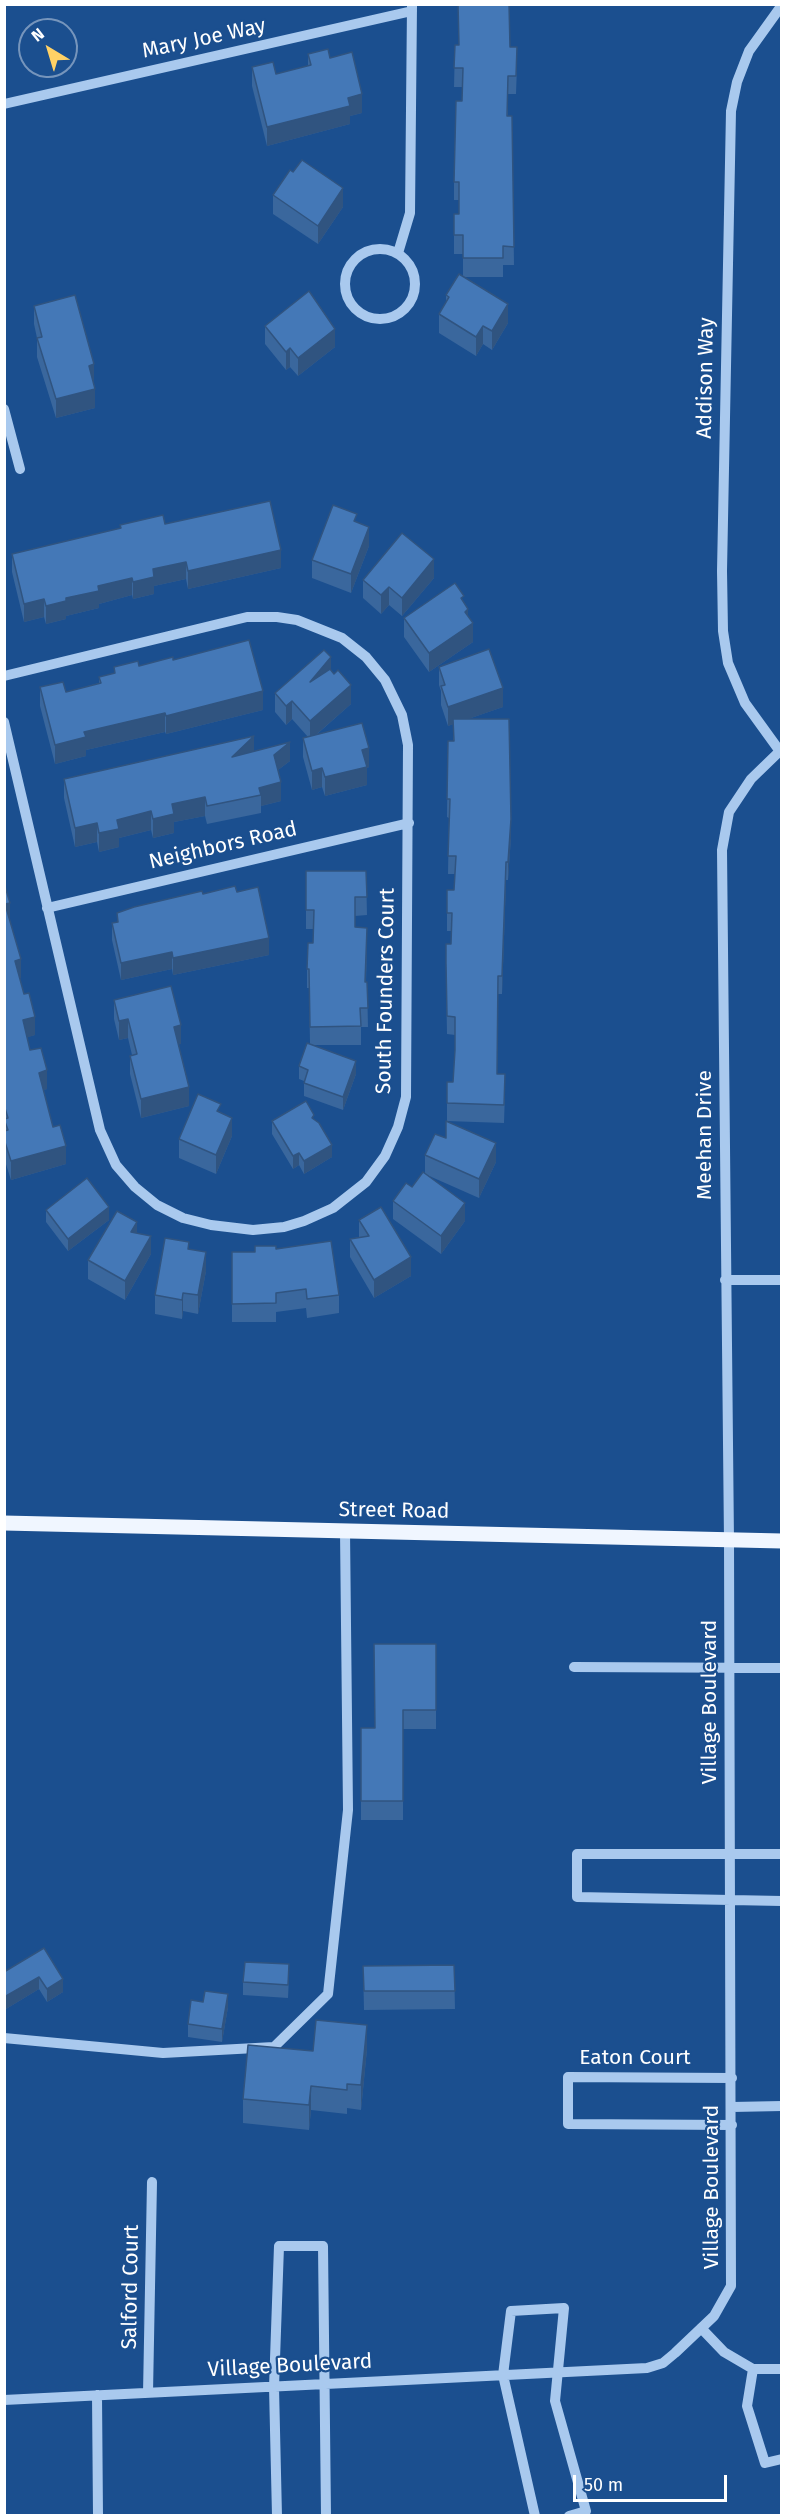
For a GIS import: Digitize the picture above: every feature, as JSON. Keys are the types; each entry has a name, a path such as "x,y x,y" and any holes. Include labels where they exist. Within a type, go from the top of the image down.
{"main road":[{"name":"Street Road","path":"4,1522 782,1541"}],"street":[{"name":"Addison Way","path":"780,750 745,703 728,663 723,631 722,571 731,111 737,82 749,51 782,5"},
{"name":"Mary Joe Way","path":"4,104 412,8"},
{"path":"398,253 410,213 412,8"},
{"path":"385,248 398,253 409,262 415,275 416,289 411,302 402,312 389,318 375,319 362,315 352,305 346,293 345,279 350,266 359,256 371,249 385,248"},
{"path":"4,409 20,469"},
{"name":"South Founders Court","path":"4,676 247,618 287,618 325,629 342,638 366,657 385,680 402,715 408,745 406,1096 398,1127 385,1156 366,1182 333,1208 284,1227 253,1230 183,1218 157,1205 135,1187 116,1165 100,1130 4,722"},
{"name":"Meehan Drive","path":"729,1541 722,850 729,812 751,779 780,750"},
{"name":"Neighbors Road","path":"47,908 409,823"},
{"path":"725,1280 782,1280"},
{"path":"4,2037 163,2053 274,2047 328,1994 348,1810 345,1531"},
{"name":"Village Boulevard","path":"4,2400 503,2375 655,2365 675,2353 723,2303 731,2286 729,1541"},
{"path":"574,1667 782,1668"},
{"path":"782,1854 577,1854 577,1897 731,1898 782,1901"},
{"name":"Eaton Court","path":"732,2078 568,2077 568,2124 732,2125"},
{"path":"732,2107 782,2106"},
{"name":"Salford Court","path":"148,2393 152,2182"},
{"path":"276,2516 274,2387 279,2246 323,2246 322,2384 326,2516"},
{"path":"535,2516 503,2375 511,2310 564,2308 555,2402 586,2511 569,2516"},
{"path":"701,2328 724,2352 753,2369 782,2369"},
{"path":"753,2369 747,2406 765,2463 782,2459"},
{"path":"98,2396 98,2516"}],"building":[{"path":"458,4 509,4 510,47 517,47 516,76 508,76 507,116 512,116 514,247 503,246 503,258 463,258 463,235 454,235 454,214 459,214 459,182 454,182 456,101 462,101 463,68 454,68 455,45 459,45"},
{"path":"328,49 330,58 352,52 362,94 348,98 350,106 267,127 252,67 273,62 276,74 311,65 308,54"},
{"path":"302,160 343,188 318,226 273,195 290,170 293,172"},
{"path":"459,274 508,304 492,331 483,326 476,337 439,314 449,297 446,295"},
{"path":"309,291 335,329 298,358 290,348 286,352 265,326"},
{"path":"75,295 94,364 89,366 95,389 56,399 37,338 42,337 34,306"},
{"path":"270,501 281,550 188,571 186,562 153,569 154,577 133,582 132,578 98,586 99,591 66,598 66,601 46,606 44,599 24,604 12,554 121,528 120,525 163,515 165,524"},
{"path":"333,505 357,514 354,521 369,527 351,574 312,560"},
{"path":"402,533 434,559 402,598 389,587 381,595 363,580"},
{"path":"455,583 464,596 461,598 468,609 465,612 473,623 429,653 404,618"},
{"path":"249,640 263,691 166,716 165,713 84,732 86,737 55,745 40,687 63,682 66,692 101,683 99,677 115,673 114,667 138,661 139,666 173,657 173,660"},
{"path":"489,649 503,688 448,707 441,686 445,685 439,667"},
{"path":"324,650 331,657 310,682 330,669 334,674 338,670 351,685 310,721 292,701 286,706 275,693"},
{"path":"453,719 509,719 511,819 508,862 506,862 502,976 498,976 497,1074 505,1074 504,1105 447,1103 447,1082 453,1082 455,1050 455,1017 447,1016 446,963 446,944 451,944 452,913 447,913 447,890 454,890 456,856 448,856 450,799 447,799 448,741 454,741"},
{"path":"362,723 369,748 362,750 367,767 325,777 322,768 312,771 303,738"},
{"path":"254,736 232,757 290,742 274,755 281,782 259,788 261,795 207,806 205,797 172,804 174,814 153,819 151,811 117,820 119,829 99,833 97,823 75,828 64,779"},
{"path":"306,871 366,871 367,897 355,897 355,927 367,928 365,982 367,982 368,1008 360,1008 361,1026 310,1027 309,969 307,969 308,943 313,943 314,910 306,910"},
{"path":"4,883 10,903 5,904 21,959 15,961 24,994 29,993 35,1017 23,1020 30,1050 41,1048 47,1070 39,1073 53,1127 60,1125 66,1146 11,1161 4,1139 4,1131 8,1130 4,1119 8,1118 4,1105"},
{"path":"235,886 237,892 258,887 269,938 173,958 172,952 121,963 112,923 118,922 117,913 202,891 203,894"},
{"path":"171,986 181,1025 174,1027 189,1087 141,1099 130,1056 137,1054 128,1019 119,1021 114,1000"},
{"path":"307,1043 356,1061 343,1097 304,1083 308,1070 299,1066"},
{"path":"198,1094 221,1104 217,1111 232,1118 216,1155 179,1139"},
{"path":"306,1101 314,1115 312,1118 319,1123 332,1145 304,1161 299,1153 293,1156 272,1121"},
{"path":"446,1121 496,1143 479,1179 425,1155 435,1134 446,1138"},
{"path":"423,1172 465,1203 441,1236 393,1201 406,1183 412,1187"},
{"path":"87,1178 109,1207 68,1239 46,1210"},
{"path":"381,1207 411,1257 374,1280 350,1239 369,1236 359,1220"},
{"path":"117,1211 137,1222 131,1232 151,1236 125,1281 88,1260"},
{"path":"165,1238 189,1242 188,1249 206,1252 198,1295 183,1293 182,1300 155,1295"},
{"path":"331,1241 339,1295 307,1299 306,1289 276,1293 276,1303 232,1304 232,1252 255,1252 255,1246 276,1246 276,1249"},
{"path":"374,1644 436,1644 436,1710 403,1710 403,1801 361,1801 361,1728 375,1728"},
{"path":"44,1948 63,1979 47,1989 39,1977 6,1996 4,1994 4,1972"},
{"path":"245,1962 289,1964 288,1985 243,1982"},
{"path":"454,1965 455,1991 364,1991 363,1966"},
{"path":"205,1991 228,1994 222,2029 188,2024 191,2000 203,2002"},
{"path":"316,2020 367,2025 361,2085 347,2084 347,2090 311,2086 309,2105 243,2099 248,2045 313,2051"}]}
